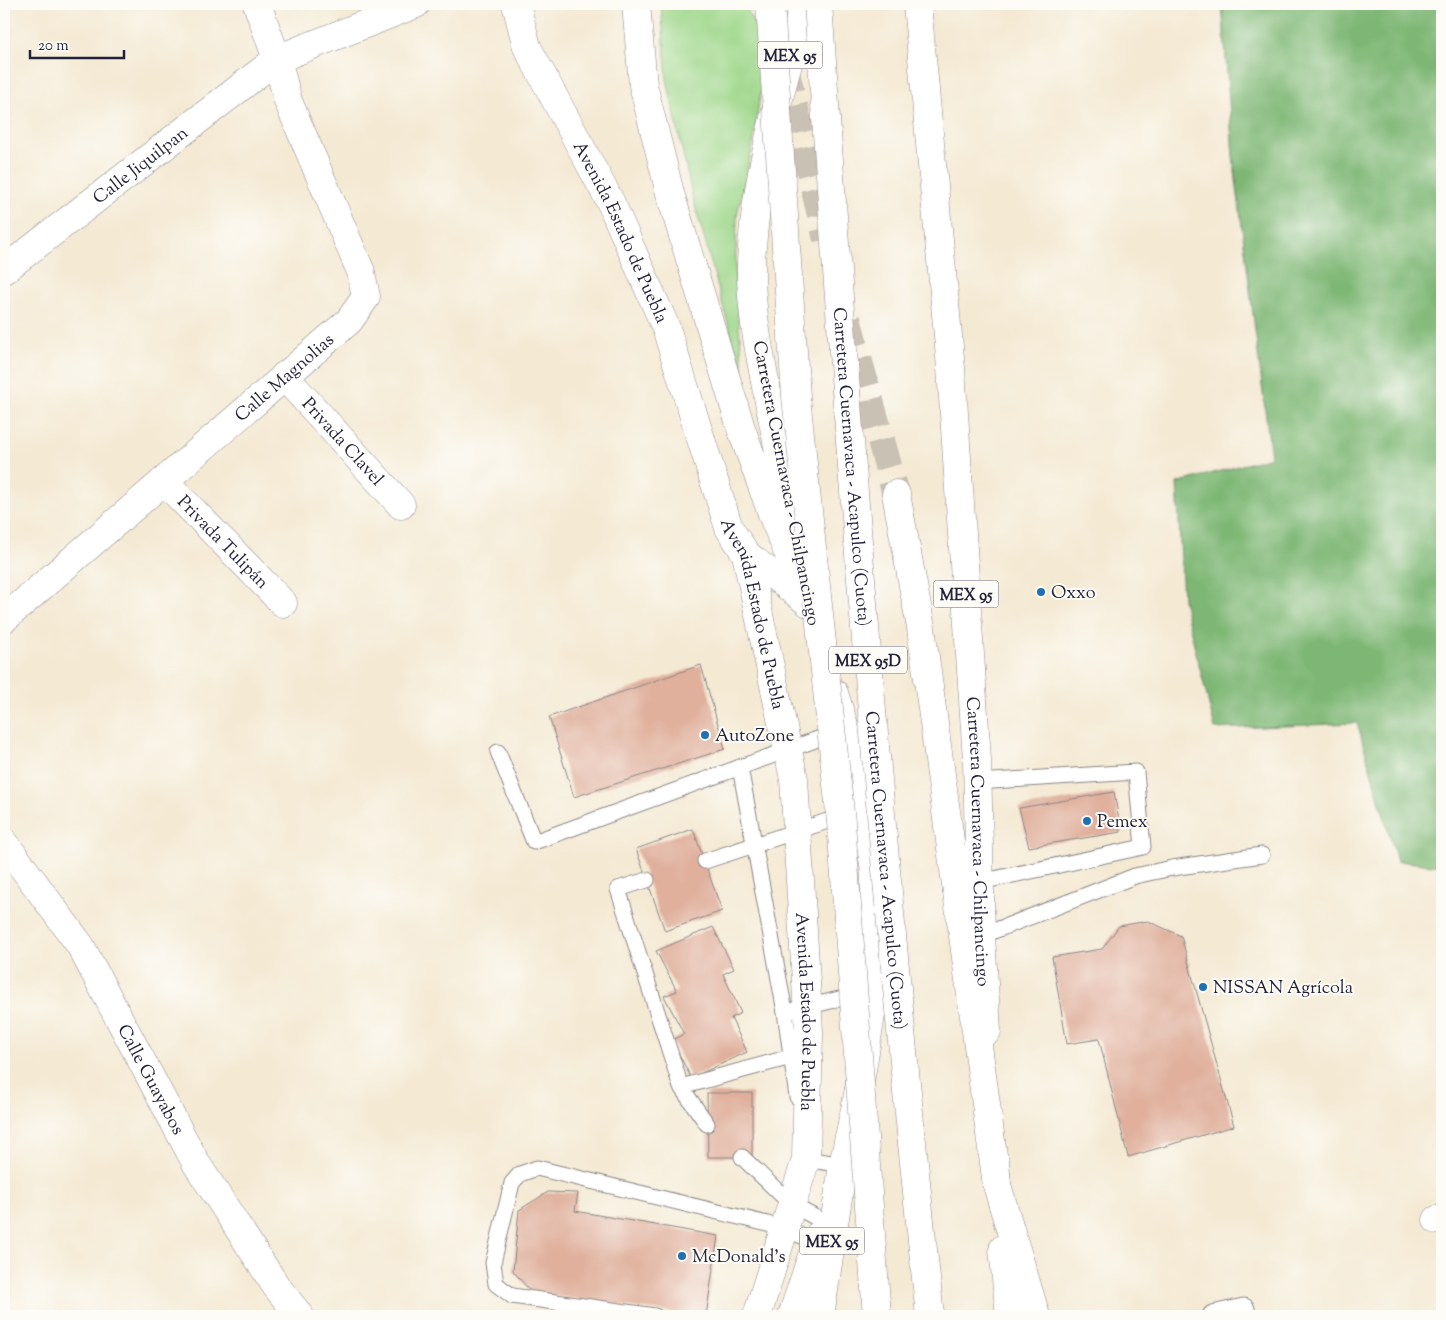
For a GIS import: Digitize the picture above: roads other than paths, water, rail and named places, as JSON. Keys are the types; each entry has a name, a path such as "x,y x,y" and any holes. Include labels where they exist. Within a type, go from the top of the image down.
{"main road":[{"path":"258,4 278,59"},
{"name":"Calle Jiquilpan","path":"4,270 278,59 416,4"},
{"name":"Avenida Estado de Puebla","path":"516,4 527,47 611,203 666,328 729,528 746,554 794,779 797,831 796,1009 809,1032 806,1159 757,1316"},
{"path":"636,4 644,85 670,194 741,428 774,519 809,603"},
{"name":"Carretera Cuernavaca - Chilpancingo","path":"804,4 777,106 759,191 751,249 752,301 761,362 809,603 845,729 865,809 875,871 871,1015 857,1100 843,1165 820,1316"},
{"name":"Carretera Cuernavaca - Acapulco (Cuota)","path":"818,4 845,387 907,1105 930,1316"},
{"name":"Carretera Cuernavaca - Chilpancingo","path":"917,4 951,368 978,782 981,936 997,1186 1036,1316"},
{"path":"770,8 781,52"},
{"name":"MEX 95D","path":"770,8 796,397 841,822 877,1316"},
{"name":"Calle Magnolias","path":"4,619 349,321 366,297 361,272 288,101 278,59"},
{"name":"Privada Clavel","path":"284,376 401,505"},
{"name":"Privada Tulipán","path":"164,480 283,603"},
{"path":"896,494 921,628 997,1186"},
{"path":"746,554 809,603"},
{"name":"Calle Guayabos","path":"4,842 80,944 196,1163 276,1286 300,1316"},
{"name":"MEX 95","path":"792,1316 843,1165"},
{"name":"MEX 95","path":"997,1186 1010,1316"}],"street":[{"path":"1213,1316 1244,1309"}],"lane":[{"path":"498,752 534,842 845,729"},
{"path":"740,767 754,844 796,1009 791,1056 806,1159 843,1165"},
{"path":"978,782 1136,772 1143,847 980,882"},
{"path":"705,861 865,809"},
{"path":"981,936 1135,876 1172,868 1262,855"},
{"path":"647,880 618,889 681,1087 708,1124"},
{"path":"796,1009 873,991"},
{"path":"681,1087 791,1056"},
{"path":"742,1157 788,1217 820,1233"},
{"path":"655,1316 512,1296 496,1284 493,1263 512,1183 520,1174 537,1168 788,1217 820,1233"}],"tunnel":[{"path":"784,65 827,239"},
{"path":"847,319 896,494"}],"place":[{"name":"Oxxo","path":"1041,592"},
{"name":"AutoZone","path":"705,735"},
{"name":"Pemex","path":"1087,821"},
{"name":"NISSAN Agrícola","path":"1203,987"},
{"name":"McDonald's","path":"682,1256"}]}
